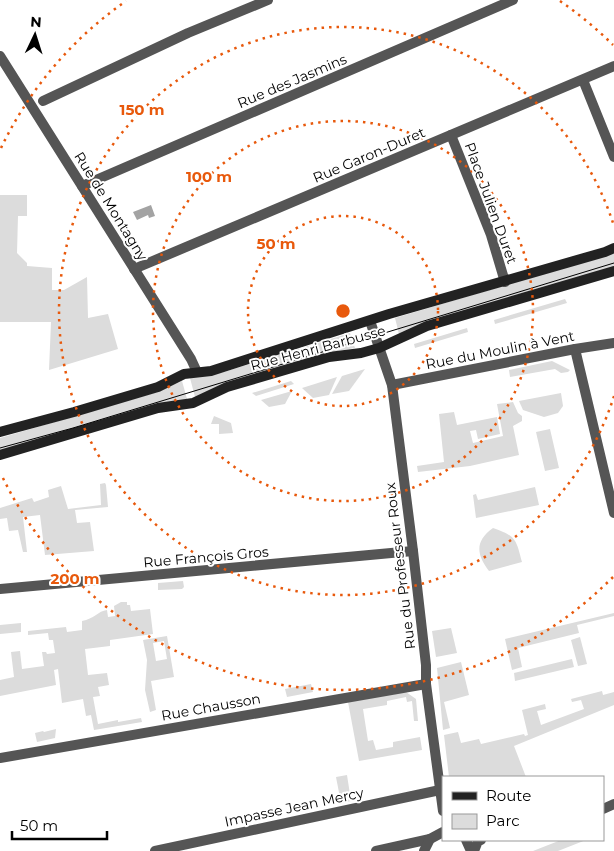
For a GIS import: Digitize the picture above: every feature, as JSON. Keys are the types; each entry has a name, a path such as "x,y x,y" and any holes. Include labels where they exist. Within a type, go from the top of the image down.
{"street":[{"path":"43,101 188,33 268,0"},
{"name":"Rue des Jasmins","path":"82,186 513,0"},
{"name":"Rue de Montagny","path":"0,56 191,359 197,372"},
{"name":"Rue Garon-Duret","path":"134,269 614,66"},
{"path":"583,80 614,157"},
{"name":"Place Julien Duret","path":"451,135 491,235 505,282"},
{"name":"Rue Henri Barbusse","path":"0,432 158,387 184,374 211,372 370,321 614,248"},
{"name":"Rue Henri Barbusse","path":"0,455 158,408 193,403 227,387 329,357 361,353 379,348 427,326 614,271"},
{"name":"Rue du Professeur Roux","path":"370,321 392,385 414,551 426,665 426,684 442,804"},
{"name":"Rue du Moulin à Vent","path":"392,385 575,349 614,344"},
{"path":"575,349 614,513"},
{"name":"Rue François Gros","path":"0,589 414,551"},
{"name":"Rue Chausson","path":"0,758 426,684"},
{"name":"Impasse Jean Mercy","path":"155,851 440,790"},
{"path":"376,851 430,839 442,833"},
{"path":"424,851 430,839"}],"green space":[{"path":"0,195 27,195 27,216 18,216 17,253 27,263 27,266 52,268 52,290 64,290 87,277 88,318 108,314 118,349 49,370 51,322 0,322"},
{"path":"614,253 614,267 399,334 395,318"},
{"path":"565,299 567,303 495,324 494,320"},
{"path":"467,328 468,332 415,348 414,344"},
{"path":"350,333 355,348 331,352 195,397 190,378 224,372"},
{"path":"552,361 570,370 561,373 555,369 510,377 509,370"},
{"path":"365,369 349,391 332,394 342,376"},
{"path":"337,377 329,395 313,398 302,388"},
{"path":"182,381 187,399 0,451 0,438 157,392"},
{"path":"291,381 294,384 256,396 252,393"},
{"path":"292,391 285,404 269,407 261,400"},
{"path":"561,393 563,406 558,413 544,417 523,410 519,401"},
{"path":"513,402 518,413 522,416 522,421 513,426 519,455 470,466 418,472 417,466 444,462 439,414 454,412 457,425 497,417 500,434 478,439 476,430 470,431 473,443 503,436 497,404"},
{"path":"214,416 231,423 233,433 219,434 219,424 211,424"},
{"path":"550,429 559,468 545,471 536,432"},
{"path":"105,483 108,507 75,510 77,523 90,522 94,551 45,555 40,515 23,517 27,552 23,552 18,530 9,531 7,518 0,519 0,508 32,498 34,502 49,497 48,490 61,486 68,509 101,505 100,484"},
{"path":"535,487 539,505 476,518 473,495 476,494 478,500"},
{"path":"493,528 506,533 514,539 522,562 489,571 482,559 479,548 483,538"},
{"path":"183,581 184,587 182,589 158,590 158,583"},
{"path":"121,602 127,602 127,605 130,605 131,611 150,609 153,634 110,640 110,646 85,649 88,675 107,673 109,685 98,687 100,696 93,697 98,724 141,718 142,722 94,730 91,715 86,716 83,699 62,703 58,669 54,670 56,685 0,696 0,680 14,677 11,652 20,651 22,669 44,666 42,652 47,654 55,653 53,640 49,640 48,633 28,635 28,631 66,627 67,632 82,630 82,621 90,619 101,612 107,610 108,617 115,616 114,606"},
{"path":"614,613 614,616 577,625 579,633 518,648 522,667 512,670 505,639"},
{"path":"21,623 21,632 0,634 0,625"},
{"path":"451,628 457,653 436,657 432,631"},
{"path":"167,636 174,677 151,681 156,710 150,712 145,690 147,660 143,640","holes":["164,641 167,659 156,661 153,643"]},
{"path":"580,637 587,664 578,666 571,640"},
{"path":"572,659 574,667 515,681 514,673"},
{"path":"461,662 469,695 444,702 450,728 443,730 437,668"},
{"path":"311,684 313,692 287,697 285,689"},
{"path":"602,691 603,695 614,692 614,705 514,746 526,776 449,776 444,735 458,732 461,743 479,739 481,744 524,734 525,736 528,735 522,710 545,704 546,709 537,711 541,725 584,709 581,700 572,702 571,699"},
{"path":"406,692 416,699 418,721 414,721 412,701 407,702 406,697 387,701 387,705 363,709 368,741 373,740 376,750 393,747 393,742 420,737 422,750 359,761 348,702"},
{"path":"56,729 55,738 37,742 35,733"},
{"path":"347,775 351,801 341,803 336,777"},
{"path":"558,841 583,841 558,851 533,851"}],"shaded area":[{"path":"151,205 155,216 149,218 148,215 137,220 133,212"}],"tram line":[{"path":"0,448 73,428 614,263"}]}
